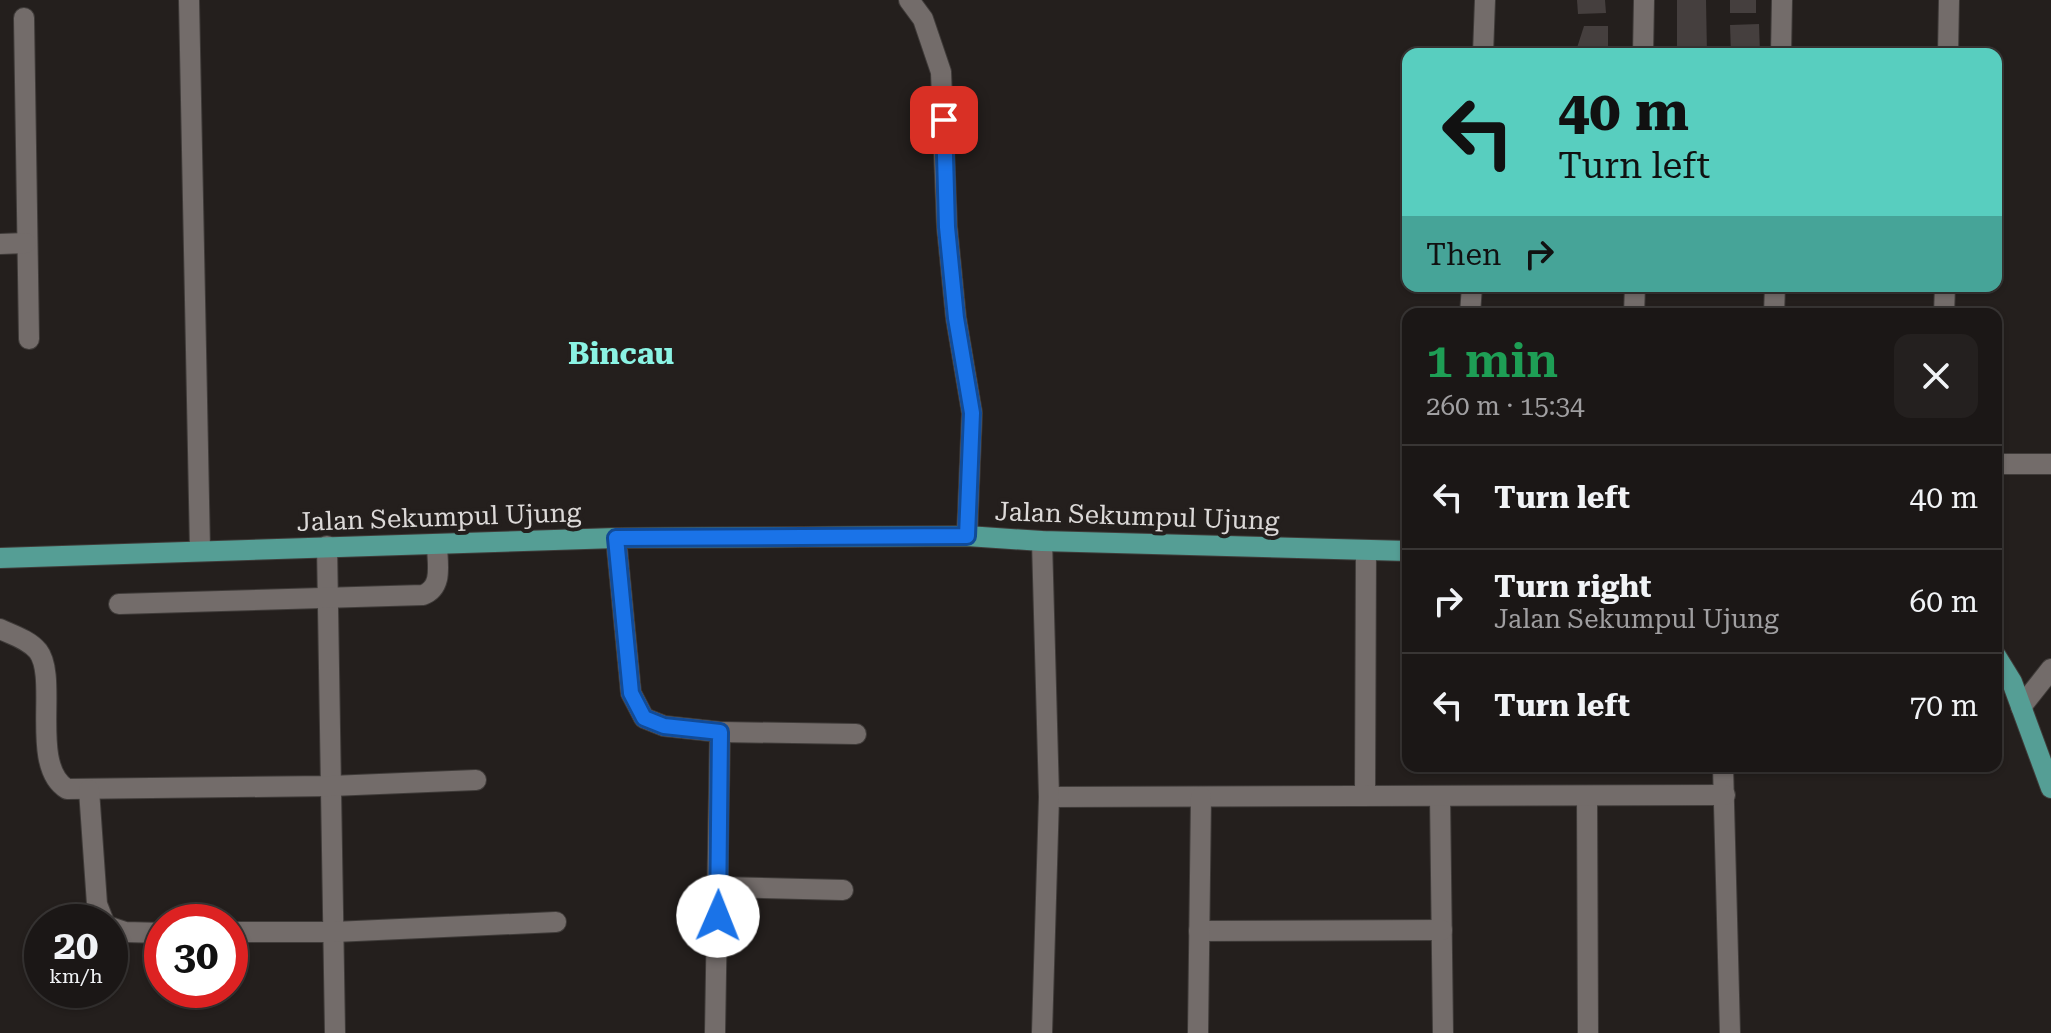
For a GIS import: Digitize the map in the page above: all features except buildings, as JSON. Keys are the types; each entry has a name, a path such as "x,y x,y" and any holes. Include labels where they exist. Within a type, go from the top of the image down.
{"main road":[{"name":"Jalan Sekumpul Ujung","path":"0,558 616,538 967,536 1042,541 1402,551"},
{"path":"2002,666 2012,682 2051,788"}],"street":[{"path":"189,0 200,550"},
{"path":"909,0 923,19 941,72 947,227 956,318 972,413 967,536"},
{"path":"1483,48 1485,0"},
{"path":"1643,48 1644,0"},
{"path":"1781,48 1782,0"},
{"path":"1948,48 1949,0"},
{"path":"24,18 29,339"},
{"path":"0,244 26,243"},
{"path":"2002,464 2051,464"},
{"path":"616,538 631,693 644,718 664,726 720,732 856,734"},
{"path":"1042,541 1049,797 1042,1033"},
{"path":"119,604 423,595 432,592 438,582 437,544"},
{"path":"327,546 335,1033"},
{"path":"1365,795 1366,550"},
{"path":"0,629 24,639 38,652 45,666 49,755 57,779 67,789 331,786 476,780"},
{"path":"2021,707 2051,669"},
{"path":"715,1033 720,732"},
{"path":"1723,772 1730,1033"},
{"path":"89,790 97,904"},
{"path":"1049,797 1725,795"},
{"path":"1440,796 1443,1033"},
{"path":"1587,796 1588,1033"},
{"path":"1198,1033 1201,797"},
{"path":"719,887 843,890"},
{"path":"248,932 334,932 556,922"},
{"path":"1199,931 1442,930"}],"district":[{"name":"Bincau","path":"621,353"}],"route":[{"path":"718,916 720,732 664,726 644,718 631,693 616,538 967,536 972,413 956,318 947,227 944,120"}]}
